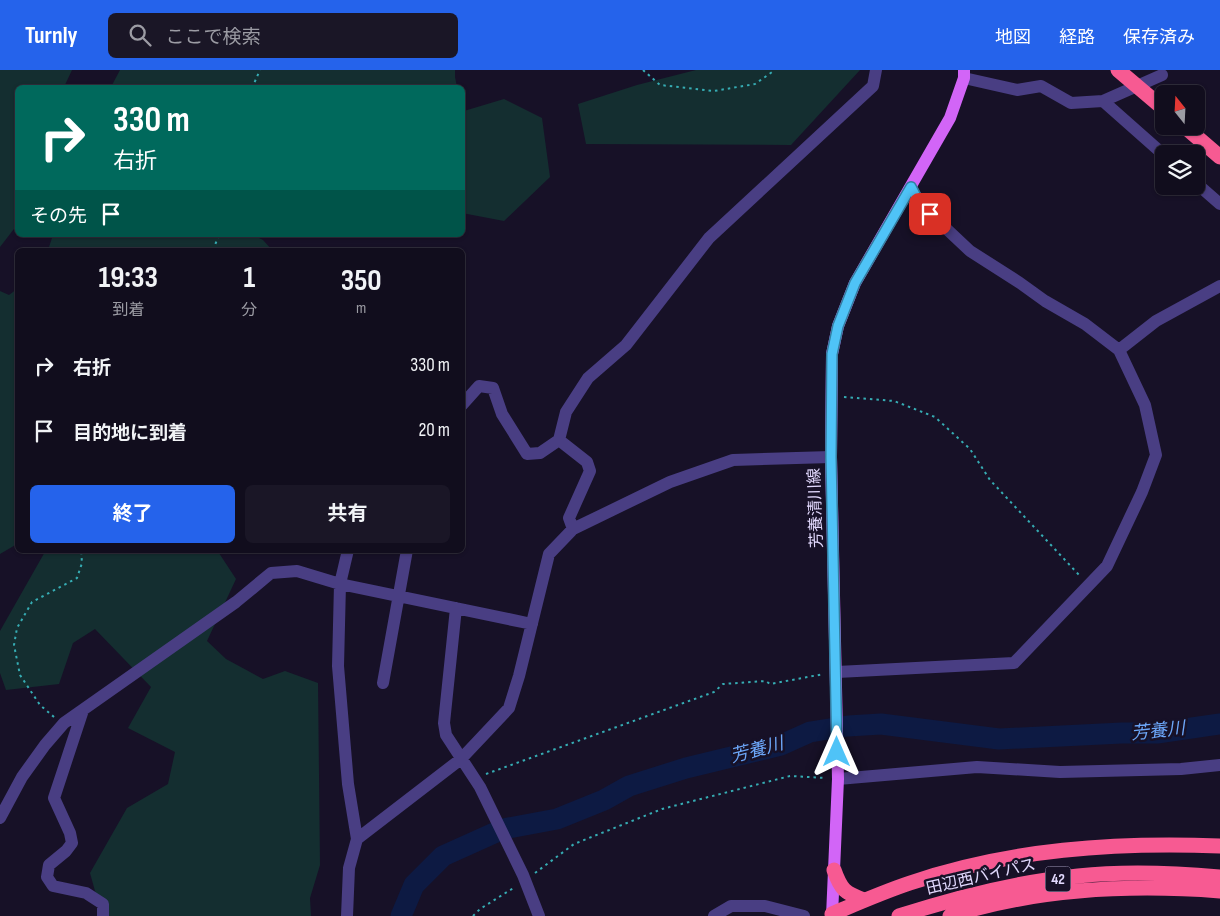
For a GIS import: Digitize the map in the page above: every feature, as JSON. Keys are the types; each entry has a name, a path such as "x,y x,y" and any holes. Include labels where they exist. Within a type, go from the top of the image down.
{"highway":[{"path":"1118,70 1155,101"},
{"path":"1194,135 1220,157"},
{"path":"831,915 864,900 910,883 990,861 1047,852 1112,845 1220,846"},
{"path":"834,870 845,892 864,900"},
{"name":"田辺西バイパス","path":"900,916 994,889 1078,876 1157,874 1220,877"},
{"path":"950,916 994,904 1074,890 1118,887 1174,887 1220,891"}],"main road":[{"name":"芳養清川線","path":"831,915 838,774 831,457 832,354 838,326 855,283 950,118 964,74"}],"street":[{"path":"465,401 479,386 493,388 502,414 527,454 540,453 560,440 566,412 588,378 626,345 709,238 873,86 876,70"},
{"path":"964,74 1017,90 1040,86 1071,103 1102,101 1162,75"},
{"path":"1102,101 1155,147"},
{"path":"837,678 1014,663 1107,566 1142,492 1156,455 1145,405 1119,350 1085,324 1045,301 1020,282 970,251 920,204 911,187"},
{"path":"1205,191 1220,204"},
{"path":"1119,350 1156,321 1220,286"},
{"path":"560,440 587,462 590,471 569,518 573,529"},
{"path":"357,839 461,759 508,708 532,624 549,554 573,529 670,482 733,460 831,457"},
{"path":"347,553 340,584 338,666 348,784 357,839 349,868 347,916"},
{"path":"383,682 406,553"},
{"path":"0,818 22,777 64,723 236,602 271,573 297,572 340,584 532,624"},
{"path":"456,608 444,722 446,735 477,782 524,878 539,916"},
{"path":"83,710 54,798 70,833 72,843 66,851 49,865 47,877 53,886 86,892 103,904 103,916"},
{"path":"838,774 978,767 1060,772 1181,769 1220,765"},
{"path":"714,916 731,906 764,906 804,916"}],"path":[{"path":"253,85 260,70"},
{"path":"643,70 660,85 714,91 755,84 775,70"},
{"path":"832,396 894,401 935,417 970,449 990,480 1088,584"},
{"path":"64,723 52,716 40,705 20,675 14,645 17,628 32,602 77,578 82,563 81,553"},
{"path":"477,782 714,692 723,684 766,681 770,684 837,678"},
{"path":"474,916 480,909 574,844 662,809 790,776 838,774"}],"green space":[{"path":"0,70 72,70 65,85 15,85 15,228 0,247"},
{"path":"120,70 455,70 457,85 112,85"},
{"path":"696,70 860,70 791,145 586,144 578,104 637,85"},
{"path":"504,99 542,118 550,177 504,221 465,214 465,111"},
{"path":"52,237 257,237 263,240 270,248 49,248"},
{"path":"15,290 15,545 0,554 0,291 9,295"},
{"path":"44,553 219,553 236,579 207,641 226,659 263,679 285,671 318,683 320,865 310,898 311,916 102,916 90,873 127,808 168,784 175,752 128,728 151,687 95,629 73,643 59,684 6,690 0,673 0,631"}],"waterway":[{"name":"芳養川","path":"401,916 414,885 443,856 503,829 557,819 604,800 629,786 686,768 781,745 810,732 848,726 881,724 999,739 1157,733 1220,724"}],"route":[{"path":"837,752 831,457 832,354 838,326 855,283 911,187 920,204 930,214"}]}
